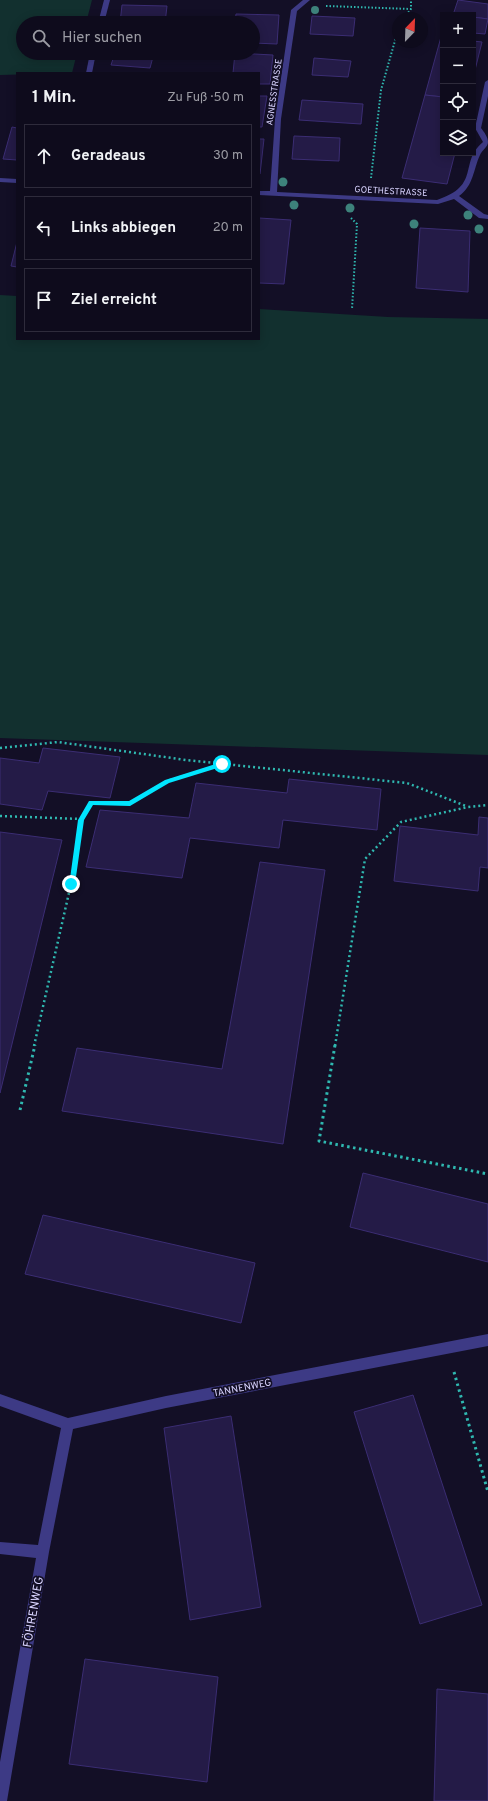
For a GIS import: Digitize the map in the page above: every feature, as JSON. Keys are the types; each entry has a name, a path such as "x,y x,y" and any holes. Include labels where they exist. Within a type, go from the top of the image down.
{"street":[{"path":"103,16 107,0"},
{"name":"AGNESSTRASSE","path":"273,193 278,119 294,10 307,0"},
{"path":"88,72 91,60"},
{"path":"488,82 478,124 482,135 488,142 481,146 469,182 456,197 482,216 488,217"},
{"path":"0,180 16,181"},
{"name":"GOETHESTRASSE","path":"260,193 438,202 456,197"},
{"name":"TANNENWEG","path":"68,1424 166,1402 488,1340"},
{"path":"0,1400 68,1424"},
{"name":"FÖHRENWEG","path":"0,1801 43,1552 68,1424"},
{"path":"0,1548 43,1552"}],"path":[{"path":"409,12 411,9 411,0"},
{"path":"322,5 328,7 411,9"},
{"path":"369,199 372,157 380,90 390,62 393,48"},
{"path":"332,197 357,224 352,309"},
{"path":"0,748 58,742 222,764 407,784 468,806"},
{"path":"20,1110 71,884 81,820 92,803 130,803 168,781 222,764"},
{"path":"488,805 468,806 401,822 365,859 319,1141 488,1174"},
{"path":"0,816 81,820"},
{"path":"447,1347 488,1492"}],"green space":[{"path":"0,0 92,0 88,16 16,16 16,60 75,60 72,72 16,72 16,75 0,75"},
{"path":"0,295 16,296 16,340 260,340 260,309 388,317 488,319 488,755 0,738"}],"building":[{"path":"458,0 488,4 488,19 476,17 476,12 454,12"},
{"path":"122,5 167,6 166,16 121,16"},
{"path":"236,14 279,15 277,44 260,43 260,16 236,16"},
{"path":"312,16 355,18 353,36 310,34"},
{"path":"476,17 488,19 485,34 476,33"},
{"path":"440,41 440,97 425,95"},
{"path":"476,41 482,42 476,66"},
{"path":"260,54 273,55 270,84 260,84 260,72 233,72 234,60 260,60"},
{"path":"314,58 351,61 348,77 312,75"},
{"path":"113,60 152,60 150,68 111,65"},
{"path":"425,95 440,97 440,156 454,156 447,184 402,178"},
{"path":"260,96 267,96 262,127 260,127"},
{"path":"302,100 363,104 361,124 299,120"},
{"path":"12,127 16,128 16,160 3,159"},
{"path":"294,136 340,138 339,161 292,159"},
{"path":"260,139 264,139 260,174"},
{"path":"260,218 291,220 284,284 260,283"},
{"path":"420,228 470,231 468,292 416,288"},
{"path":"16,246 16,267 11,266"},
{"path":"43,748 120,757 110,798 48,791 42,810 0,804 0,758 39,763"},
{"path":"289,779 381,789 377,830 283,820 279,848 190,838 182,878 86,867 100,810 189,818 196,783 287,793"},
{"path":"479,817 488,818 488,868 480,867 478,891 394,881 400,826 478,835"},
{"path":"0,832 62,840 0,1093"},
{"path":"260,862 325,870 283,1144 62,1111 77,1048 222,1069"},
{"path":"363,1173 488,1204 488,1262 350,1227"},
{"path":"43,1215 255,1263 241,1323 25,1274"},
{"path":"413,1395 482,1605 420,1624 354,1412"},
{"path":"231,1416 261,1607 190,1620 164,1428"},
{"path":"85,1659 218,1677 207,1782 69,1764"},
{"path":"437,1689 488,1694 488,1801 434,1801"}],"route":[{"path":"71,884 81,820 92,803 130,803 168,781 222,764"}]}
